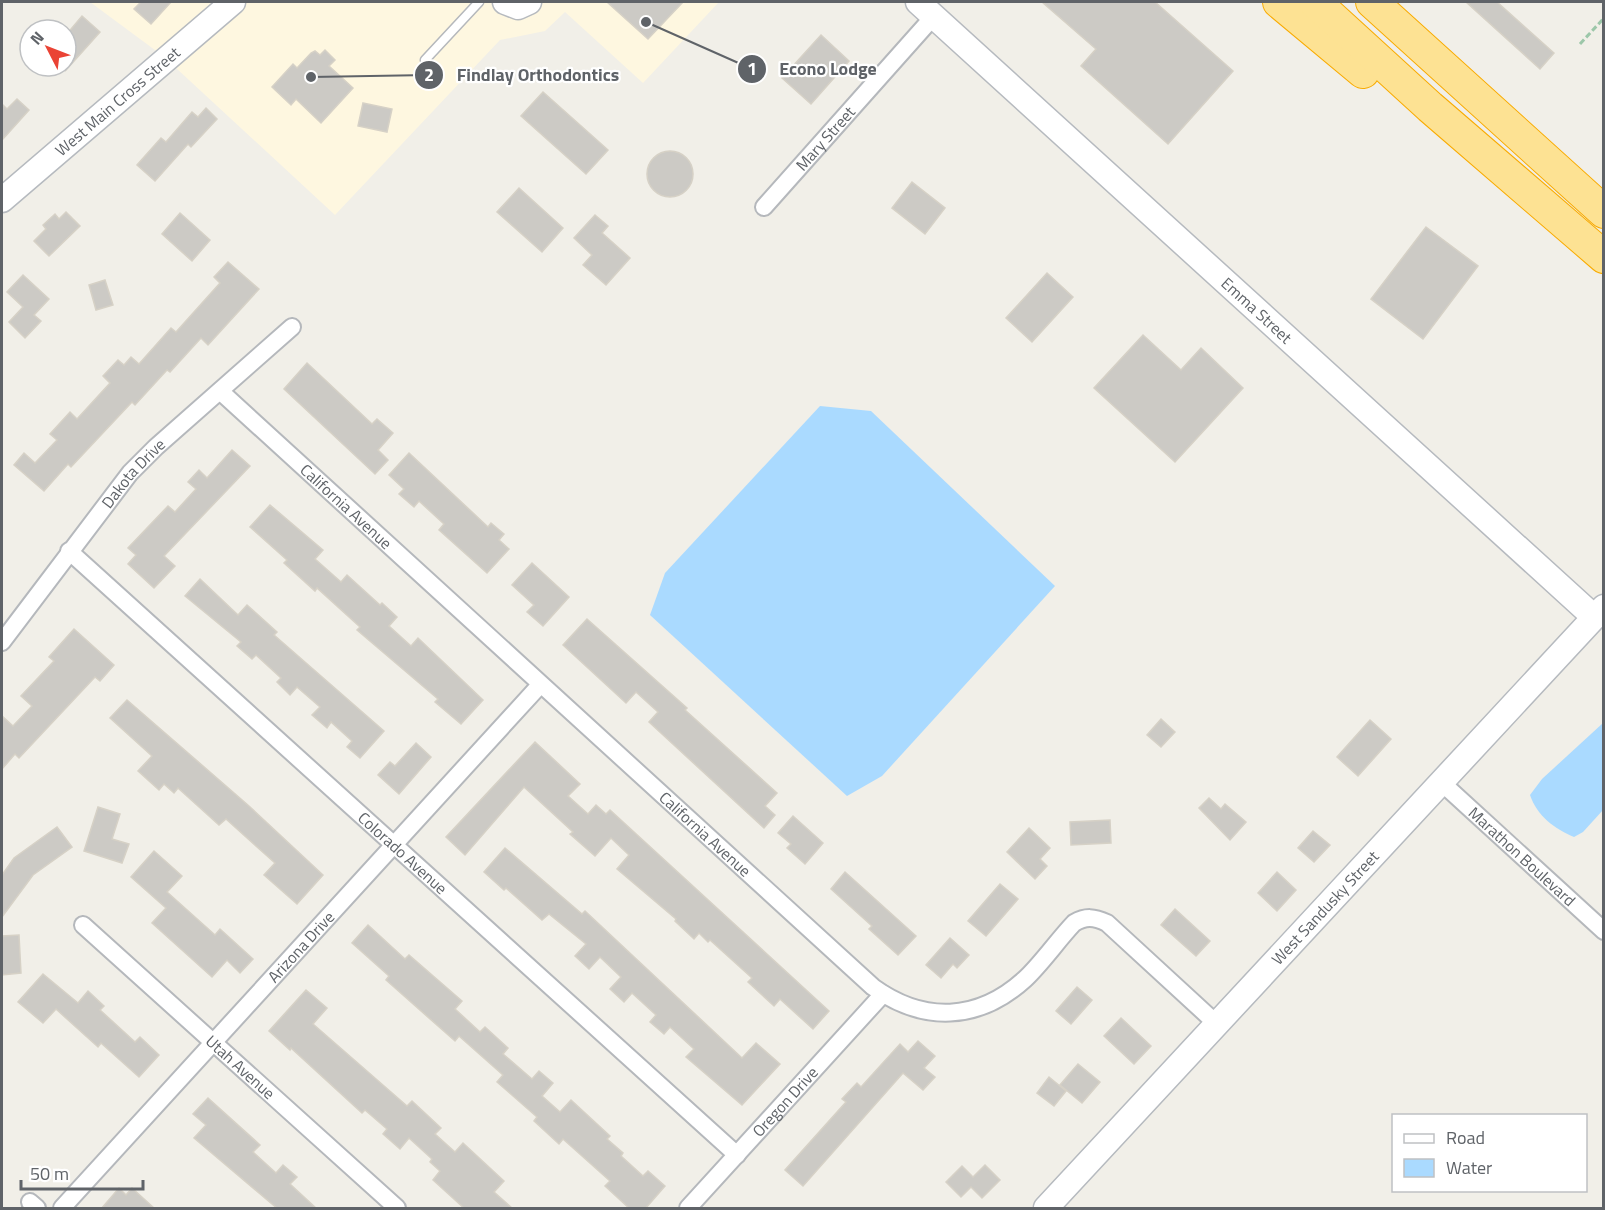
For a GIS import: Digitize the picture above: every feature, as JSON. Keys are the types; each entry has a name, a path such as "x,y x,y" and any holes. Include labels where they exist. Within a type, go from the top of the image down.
{"highway":[{"path":"1279,2 1352,64 1387,90 1430,107"},
{"path":"1315,2 1430,107 1604,257"},
{"path":"1372,2 1604,211"},
{"path":"1405,2 1432,38 1564,160 1590,189 1604,211"}],"street":[{"name":"West Main Cross Street","path":"2,200 233,2"},
{"path":"505,2 518,7 529,2"},
{"name":"Mary Street","path":"764,207 926,9"},
{"name":"Emma Street","path":"926,9 1599,612"},
{"name":"Dakota Drive","path":"2,642 130,473 156,447 292,327"},
{"name":"California Avenue","path":"220,392 540,685 883,994 915,1010 939,1014 963,1012 986,1005 1007,994 1026,978 1074,923 1084,918 1096,918 1107,923 1218,1025"},
{"name":"Colorado Avenue","path":"69,551 737,1155"},
{"name":"West Sandusky Street","path":"1046,1209 1599,612"},
{"name":"Arizona Drive","path":"62,1209 540,685"},
{"name":"Marathon Boulevard","path":"1441,782 1604,931"},
{"name":"Utah Avenue","path":"83,925 397,1209"},
{"name":"Oregon Drive","path":"688,1209 883,994"}],"lane":[{"path":"425,60 479,2"}],"path":[{"path":"1580,44 1604,18"}],"shaded area":[{"path":"90,2 719,2 643,83 565,12 545,31 500,40 335,215 163,56"}],"water":[{"path":"820,406 871,411 1055,586 882,776 847,796 650,615 665,573"},
{"path":"1603,723 1603,810 1583,832 1574,837 1547,821 1533,803 1530,795 1542,779"}],"building":[{"path":"141,2 171,2 151,24 134,9"},
{"path":"607,2 683,2 648,39"},
{"path":"1042,2 1155,2 1233,71 1168,144 1081,66 1096,49"},
{"path":"1466,2 1497,2 1554,53 1540,69"},
{"path":"82,16 100,32 78,57 78,21"},
{"path":"821,35 849,61 811,104 782,78"},
{"path":"325,50 335,60 329,66 353,88 321,123 296,99 291,105 272,87 293,64 297,68 311,53 315,51 320,55"},
{"path":"543,92 608,150 586,174 521,116"},
{"path":"17,99 29,110 2,140 2,104 7,109"},
{"path":"363,103 392,109 387,132 358,126"},
{"path":"206,108 217,119 191,147 188,144 155,181 137,165 161,138 166,142 192,112 198,117"},
{"path":"675,151 687,157 692,165 692,183 687,191 679,196 665,197 657,194 650,187 647,169 650,161 657,154"},
{"path":"912,182 945,208 925,234 892,208"},
{"path":"519,188 563,228 542,252 497,212"},
{"path":"66,212 80,226 49,256 34,241 46,229 43,225 55,214 59,219"},
{"path":"180,213 210,240 192,261 162,234"},
{"path":"595,215 608,226 602,233 630,258 606,285 583,265 592,255 574,238"},
{"path":"1426,227 1478,266 1423,339 1371,299"},
{"path":"228,262 259,289 208,345 201,338 170,372 167,370 135,405 132,402 71,467 68,464 44,491 14,465 24,453 35,463 57,440 50,434 70,412 77,419 110,383 103,376 118,360 124,365 131,357 139,364 171,328 176,332 220,283 214,277"},
{"path":"1047,273 1073,297 1032,342 1006,318"},
{"path":"23,275 49,299 34,315 41,321 25,338 9,322 23,307 7,292"},
{"path":"105,280 113,305 96,310 89,285"},
{"path":"1143,335 1181,370 1201,348 1243,388 1175,462 1094,388"},
{"path":"307,363 372,424 377,419 393,433 378,450 388,460 375,474 284,389"},
{"path":"232,450 250,466 164,556 175,566 154,588 128,564 136,555 128,548 168,506 175,512 196,489 188,482 199,470 207,478"},
{"path":"409,453 488,527 491,523 504,534 499,540 509,549 487,573 439,530 444,524 419,501 414,507 399,494 404,489 389,475"},
{"path":"270,505 323,550 315,559 341,582 347,575 380,605 382,603 397,617 389,626 411,646 418,638 483,700 461,724 435,702 438,699 357,630 360,627 317,588 315,591 284,563 287,560 250,527"},
{"path":"532,563 569,597 543,626 527,612 534,605 512,585"},
{"path":"200,579 238,615 247,605 277,632 274,635 384,731 360,758 347,747 352,741 331,722 327,728 312,715 320,707 297,687 290,695 277,682 281,678 256,655 252,659 237,646 241,642 185,596"},
{"path":"587,619 687,708 685,710 777,793 765,806 775,815 764,828 649,722 658,712 636,692 626,703 563,645"},
{"path":"74,629 114,665 100,681 95,677 19,758 15,754 2,769 2,716 13,726 32,706 21,696 54,661 49,657"},
{"path":"127,700 249,806 323,875 297,904 264,875 275,863 226,819 219,825 178,788 174,793 164,784 159,790 138,771 152,756 110,718"},
{"path":"1161,719 1175,732 1161,747 1147,735"},
{"path":"1370,720 1391,739 1358,776 1337,757"},
{"path":"535,742 580,784 568,796 588,814 596,805 606,814 610,810 829,1011 813,1029 780,999 774,1006 748,982 752,978 710,940 708,942 699,933 694,939 675,921 676,919 617,869 629,855 611,838 595,856 570,834 573,832 524,787 465,855 446,837"},
{"path":"416,743 431,757 399,794 378,775 390,762 395,766"},
{"path":"1209,798 1221,809 1225,804 1246,822 1230,840 1199,808"},
{"path":"98,807 120,814 112,839 129,844 122,863 84,851"},
{"path":"793,816 823,843 805,864 787,848 791,844 778,833"},
{"path":"1110,820 1111,843 1071,845 1070,822"},
{"path":"57,827 72,847 33,875 2,917 2,875 14,858"},
{"path":"1029,828 1050,848 1040,859 1047,866 1035,879 1007,852"},
{"path":"1313,831 1330,845 1314,862 1298,848"},
{"path":"505,848 582,914 585,911 742,1058 756,1043 780,1064 742,1105 686,1057 694,1049 670,1027 664,1034 650,1022 656,1015 632,993 624,1002 610,989 621,977 600,957 589,969 575,956 586,944 549,914 542,920 484,872"},
{"path":"154,851 182,876 167,892 215,935 220,929 253,959 240,973 227,960 212,977 152,923 166,908 131,877"},
{"path":"845,872 916,936 898,955 869,929 872,926 831,889"},
{"path":"1277,872 1296,890 1277,911 1258,893"},
{"path":"1000,884 1018,899 986,936 968,921"},
{"path":"1175,909 1210,941 1196,956 1161,925"},
{"path":"368,925 405,959 409,955 462,1001 455,1009 480,1032 485,1027 508,1048 503,1054 532,1079 539,1071 553,1083 542,1096 560,1112 571,1100 610,1136 607,1139 623,1153 621,1156 643,1176 648,1171 665,1186 645,1209 630,1209 605,1186 610,1181 563,1139 559,1144 534,1121 537,1117 497,1082 503,1075 459,1036 455,1041 386,980 389,976 352,943"},
{"path":"19,935 21,973 2,975 2,936"},
{"path":"950,938 969,955 957,968 953,964 941,978 926,965"},
{"path":"43,974 78,1003 88,991 104,1006 100,1010 135,1042 140,1037 159,1055 139,1077 101,1043 98,1047 56,1009 43,1023 18,1002"},
{"path":"1077,987 1092,1000 1071,1024 1056,1011"},
{"path":"306,990 327,1008 313,1024 407,1106 412,1101 441,1128 435,1134 455,1152 463,1143 504,1181 494,1192 513,1209 465,1209 433,1180 440,1171 430,1162 432,1159 409,1138 400,1149 383,1134 387,1129 365,1110 362,1113 269,1031"},
{"path":"1121,1018 1151,1046 1134,1064 1104,1036"},
{"path":"918,1041 935,1056 924,1068 935,1077 923,1090 903,1073 803,1186 785,1170 846,1102 842,1099 857,1083 861,1087 900,1044 908,1052"},
{"path":"1078,1064 1100,1082 1082,1103 1060,1085"},
{"path":"1049,1077 1066,1091 1054,1106 1037,1093"},
{"path":"208,1098 260,1145 253,1152 276,1173 283,1165 297,1177 290,1184 317,1209 278,1209 194,1138 206,1125 193,1114"},
{"path":"985,1165 1000,1180 982,1198 971,1187 961,1197 946,1182 962,1166 973,1177"},
{"path":"119,1188 126,1195 132,1188 155,1209 101,1209"}],"place":[{"name":"Econo Lodge","path":"646,22"},
{"name":"Findlay Orthodontics","path":"311,77"}]}
